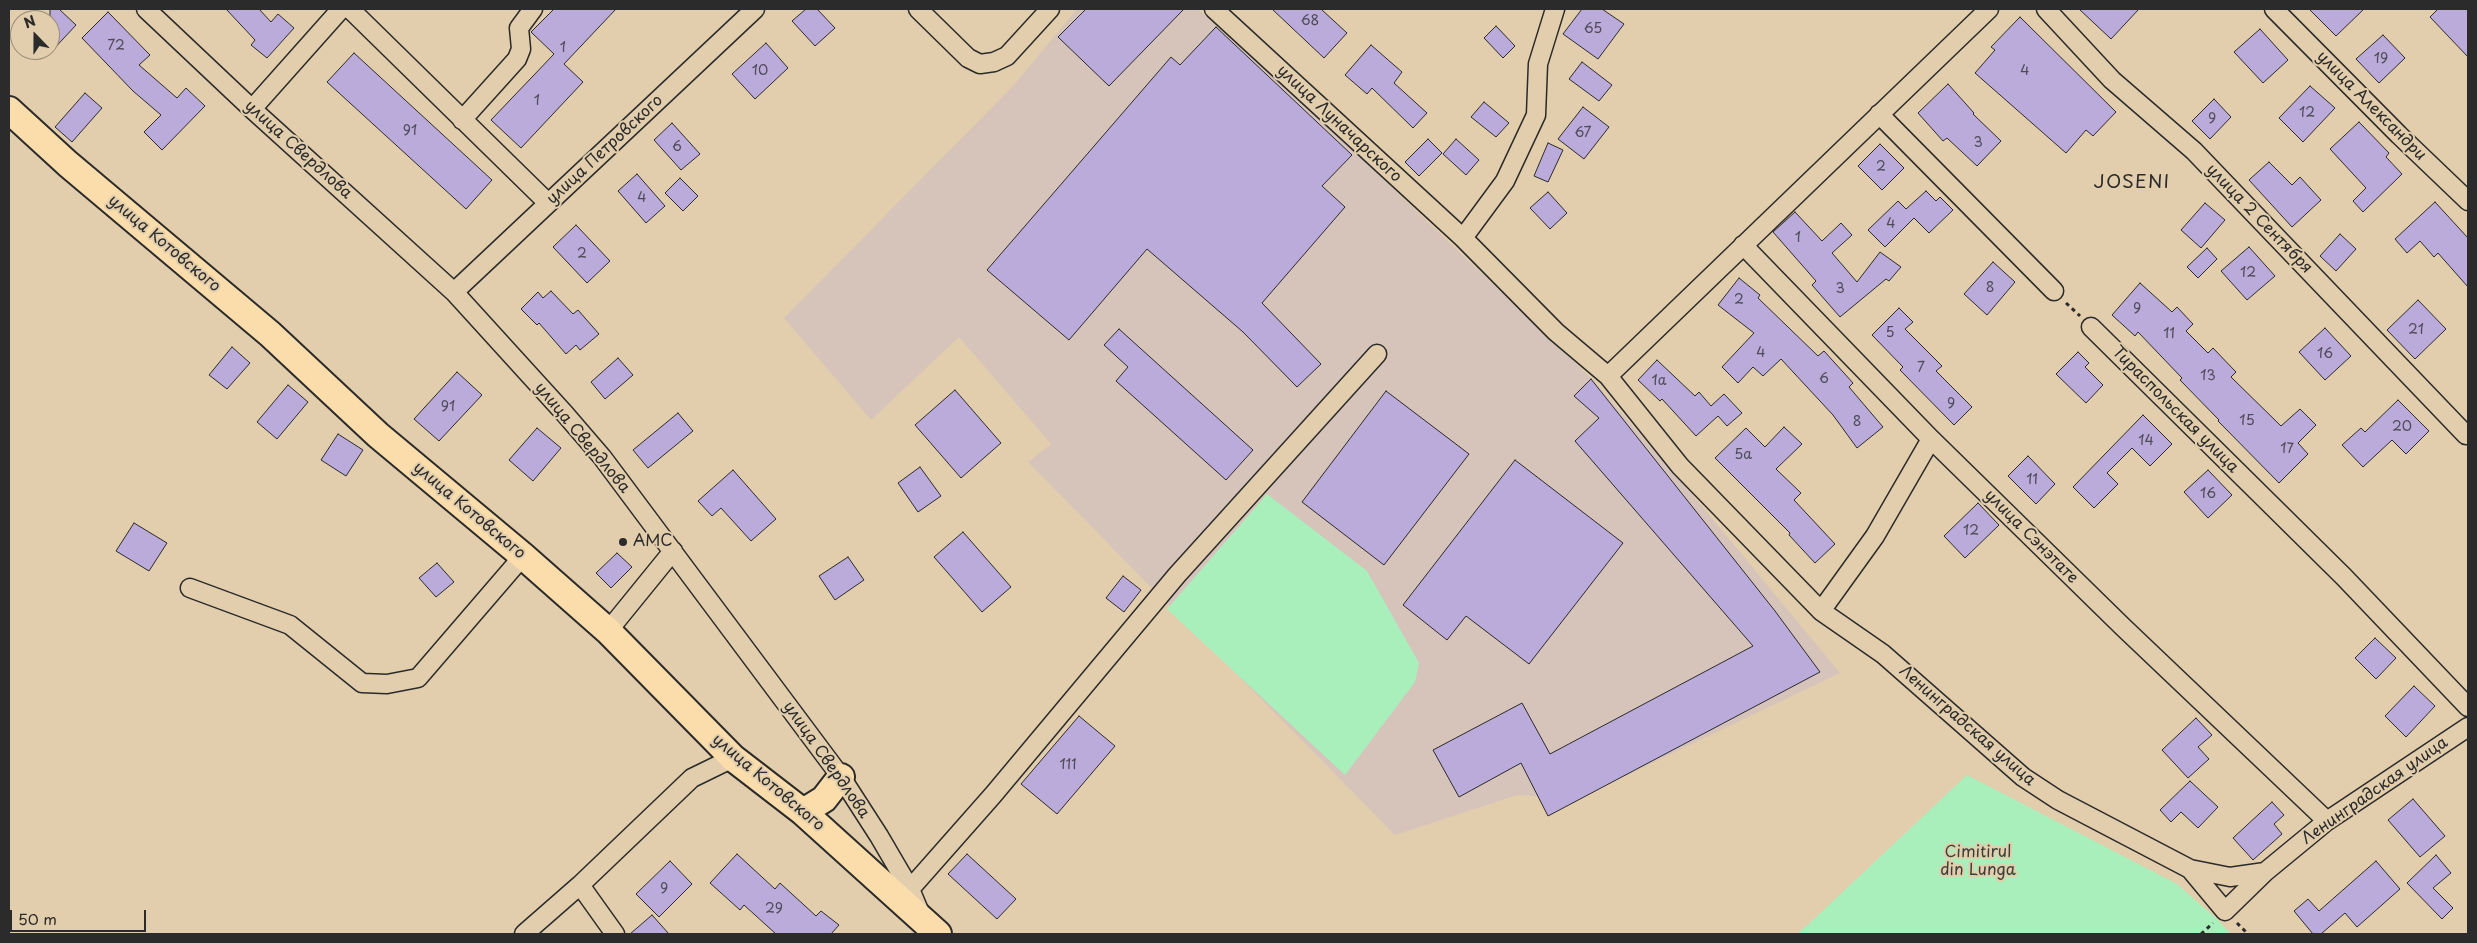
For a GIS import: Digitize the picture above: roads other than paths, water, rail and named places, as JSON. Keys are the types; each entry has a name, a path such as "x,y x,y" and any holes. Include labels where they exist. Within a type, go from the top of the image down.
{"highway":[{"name":"улица Котовского","path":"9,110 68,164 270,334 378,435 523,556 608,631 733,758 803,812 930,926"},
{"path":"803,812 824,799 841,777"}],"street":[{"name":"улица Свердлова","path":"146,9 252,109 454,292 589,443 841,777 879,836 930,926"},
{"path":"252,109 341,9"},
{"path":"350,9 548,203"},
{"path":"462,120 517,59 521,49 519,28 533,9"},
{"name":"улица Петровского","path":"454,292 755,9"},
{"path":"918,9 968,58 980,64 994,62 1007,56 1050,9"},
{"name":"улица Луначарского","path":"1214,9 1463,238 1556,332 1608,376"},
{"path":"1463,238 1505,181 1524,146 1536,115 1538,64 1555,9"},
{"path":"1608,376 1989,9"},
{"name":"улица 2 Сентября","path":"2046,9 2112,80 2194,151 2466,435"},
{"name":"улица Александри","path":"2274,9 2399,135 2468,201"},
{"path":"1879,114 2054,291"},
{"name":"улица Сэнэтате","path":"1743,245 1931,439 2123,627 2327,821"},
{"name":"Тираспольская улица","path":"2091,327 2344,577 2468,708"},
{"path":"910,889 993,795 1177,574 1376,354"},
{"name":"Ленинградская улица","path":"1608,376 1680,466 1821,611 1883,654 2023,778 2058,800 2190,869 2230,877 2266,872 2327,821 2468,727"},
{"path":"1821,611 1874,536 1931,439"},
{"path":"608,631 673,552"},
{"path":"190,588 290,625 362,683 387,684 418,678 523,556"},
{"path":"524,934 580,885 692,778 733,758"},
{"path":"2190,869 2225,911 2266,872"},
{"path":"580,885 615,934"}],"place":[{"name":"AMC","path":"623,542"}],"district":[{"name":"JOSENI","path":"2132,183"}],"park label":[{"name":"Cimitirul din Lunga","path":"1978,862"}]}
